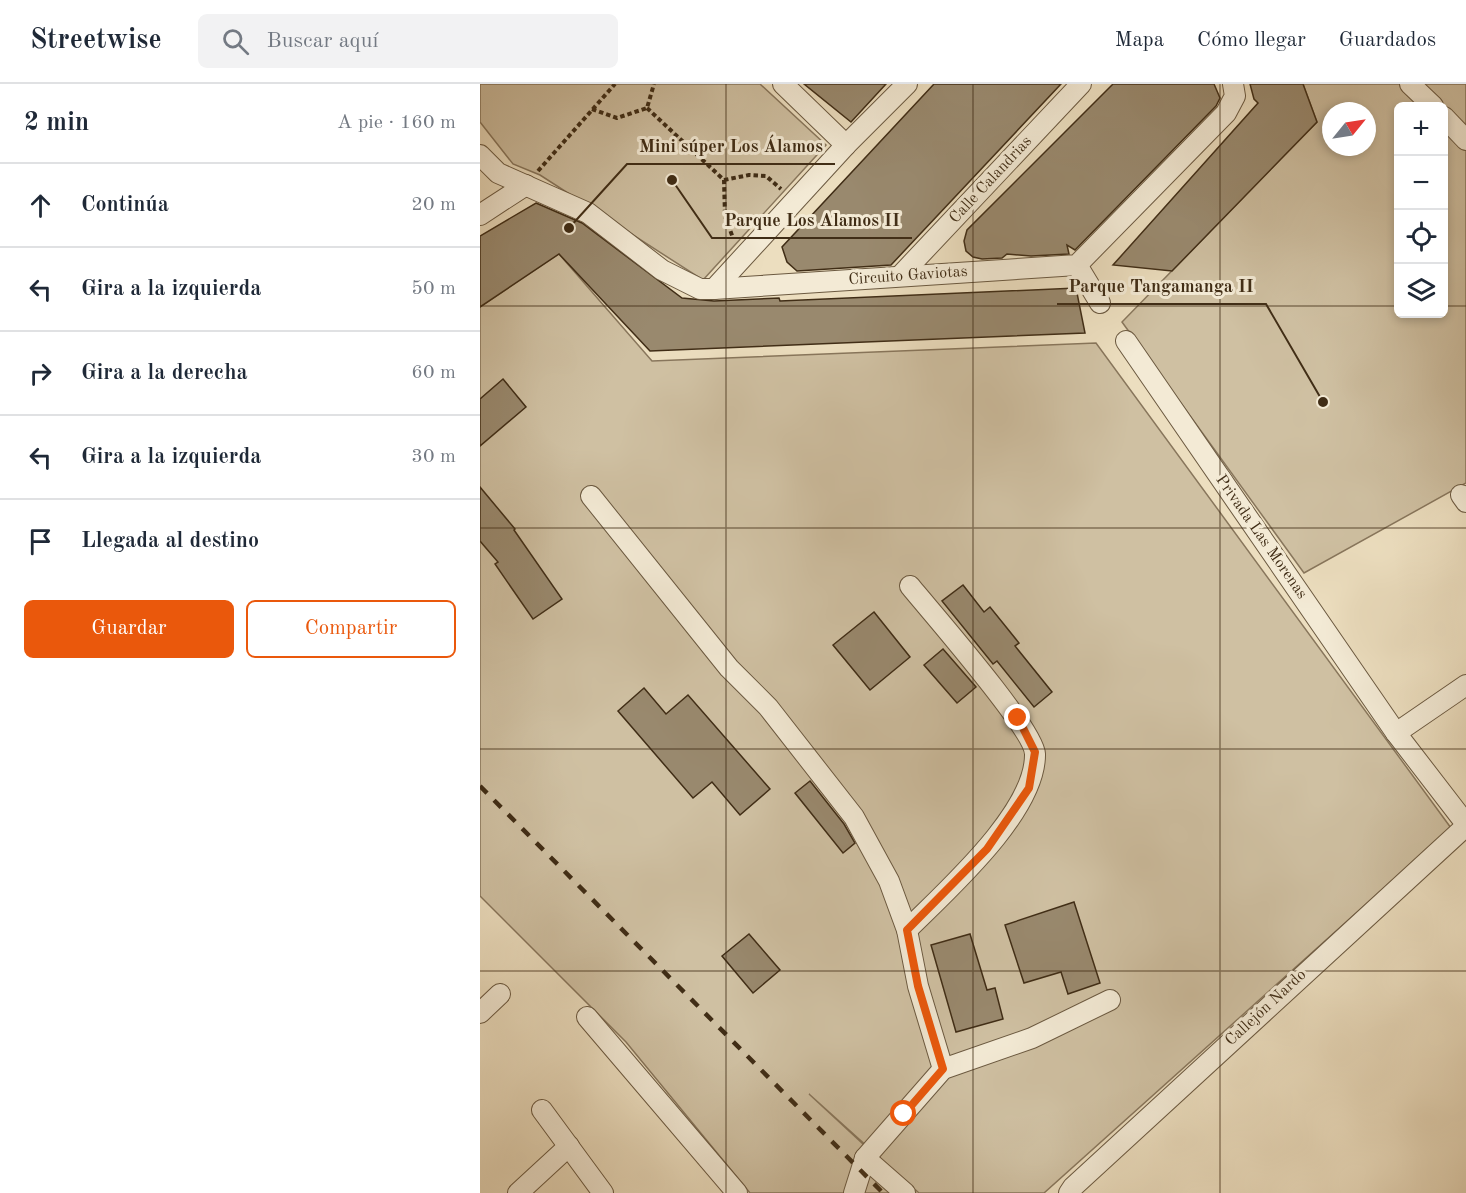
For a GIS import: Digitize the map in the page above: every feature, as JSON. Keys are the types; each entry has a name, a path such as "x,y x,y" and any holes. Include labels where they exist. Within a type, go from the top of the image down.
{"street":[{"path":"783,84 846,146"},
{"path":"714,289 846,146 907,84"},
{"name":"Calle Calandrias","path":"900,276 1081,84"},
{"path":"1100,303 1077,265 1226,113 1235,96 1233,84"},
{"path":"1410,84 1429,102"},
{"path":"1448,122 1466,140"},
{"name":"Circuito Gaviotas","path":"480,155 498,173 588,213 662,270 700,289 1077,265"},
{"path":"480,215 526,185"},
{"name":"Privada Las Morenas","path":"1126,341 1396,733 1466,825"},
{"path":"591,496 729,668 768,707 854,817 889,881 907,930 918,986 943,1069"},
{"path":"907,930 987,849 1029,788 1035,752 1018,718 910,586"},
{"path":"1396,733 1466,685"},
{"name":"Callejón Nardo","path":"1069,1193 1072,1187 1466,825"},
{"path":"480,1013 500,994"},
{"path":"854,1193 865,1158 943,1069 1032,1038 1110,1000"},
{"path":"587,1017 738,1193"},
{"path":"542,1110 603,1193"},
{"path":"518,1193 569,1146"},
{"path":"865,1158 905,1193"}],"path":[{"path":"526,185 615,84"},
{"path":"647,108 654,84"},
{"path":"592,109 617,118 647,108"},
{"path":"647,108 724,180 725,216 732,239 741,231"},
{"path":"724,180 766,176 782,189 774,198"}],"shaded area":[{"path":"480,84 760,84 826,145 703,280 540,175 513,164 480,122"},
{"path":"1303,84 1466,84 1466,483 1304,573 1122,322 1317,122"},
{"path":"559,254 652,361 1096,343 1451,828 1044,1193 919,1193 809,1094 916,1193 750,1193 626,1042 480,896 480,307"}],"building":[{"path":"804,84 886,84 851,122"},
{"path":"934,84 1061,84 891,265 797,271 787,262 782,247"},
{"path":"1113,84 1214,84 1220,98 1216,106 1075,250 1067,245 1069,254 1031,256 1007,254 1002,258 982,259 973,257 966,251 964,241 967,230"},
{"path":"1250,84 1303,84 1317,122 1172,271 1113,265 1258,103 1254,99"},
{"path":"536,203 582,223 682,298 714,301 779,298 780,301 1076,288 1085,333 650,351 559,254 480,307 480,236"},
{"path":"503,379 526,407 480,446 480,399"},
{"path":"480,487 515,529 562,599 533,619 495,564 498,562 480,541"},
{"path":"963,585 984,612 990,607 1019,643 1015,646 1052,692 1034,707 997,661 993,664 942,601"},
{"path":"874,612 910,657 870,690 833,645"},
{"path":"943,649 976,687 957,703 924,665"},
{"path":"644,688 666,714 688,695 770,789 740,815 712,782 693,798 618,711"},
{"path":"810,781 844,824 855,843 843,853 795,793"},
{"path":"1074,902 1100,983 1068,994 1061,972 1024,983 1005,925"},
{"path":"749,934 780,970 753,993 722,956"},
{"path":"970,934 987,990 995,988 1003,1019 956,1032 931,945"}],"railway":[{"path":"480,786 883,1193"}],"place":[{"name":"Parque Los Alamos II","path":"672,180"},
{"name":"Mini súper Los Álamos","path":"569,228"},
{"name":"Parque Tangamanga II","path":"1323,402"}],"route":[{"path":"904,1114 943,1069 918,986 907,930 987,849 1029,788 1035,752 1018,718"}]}
